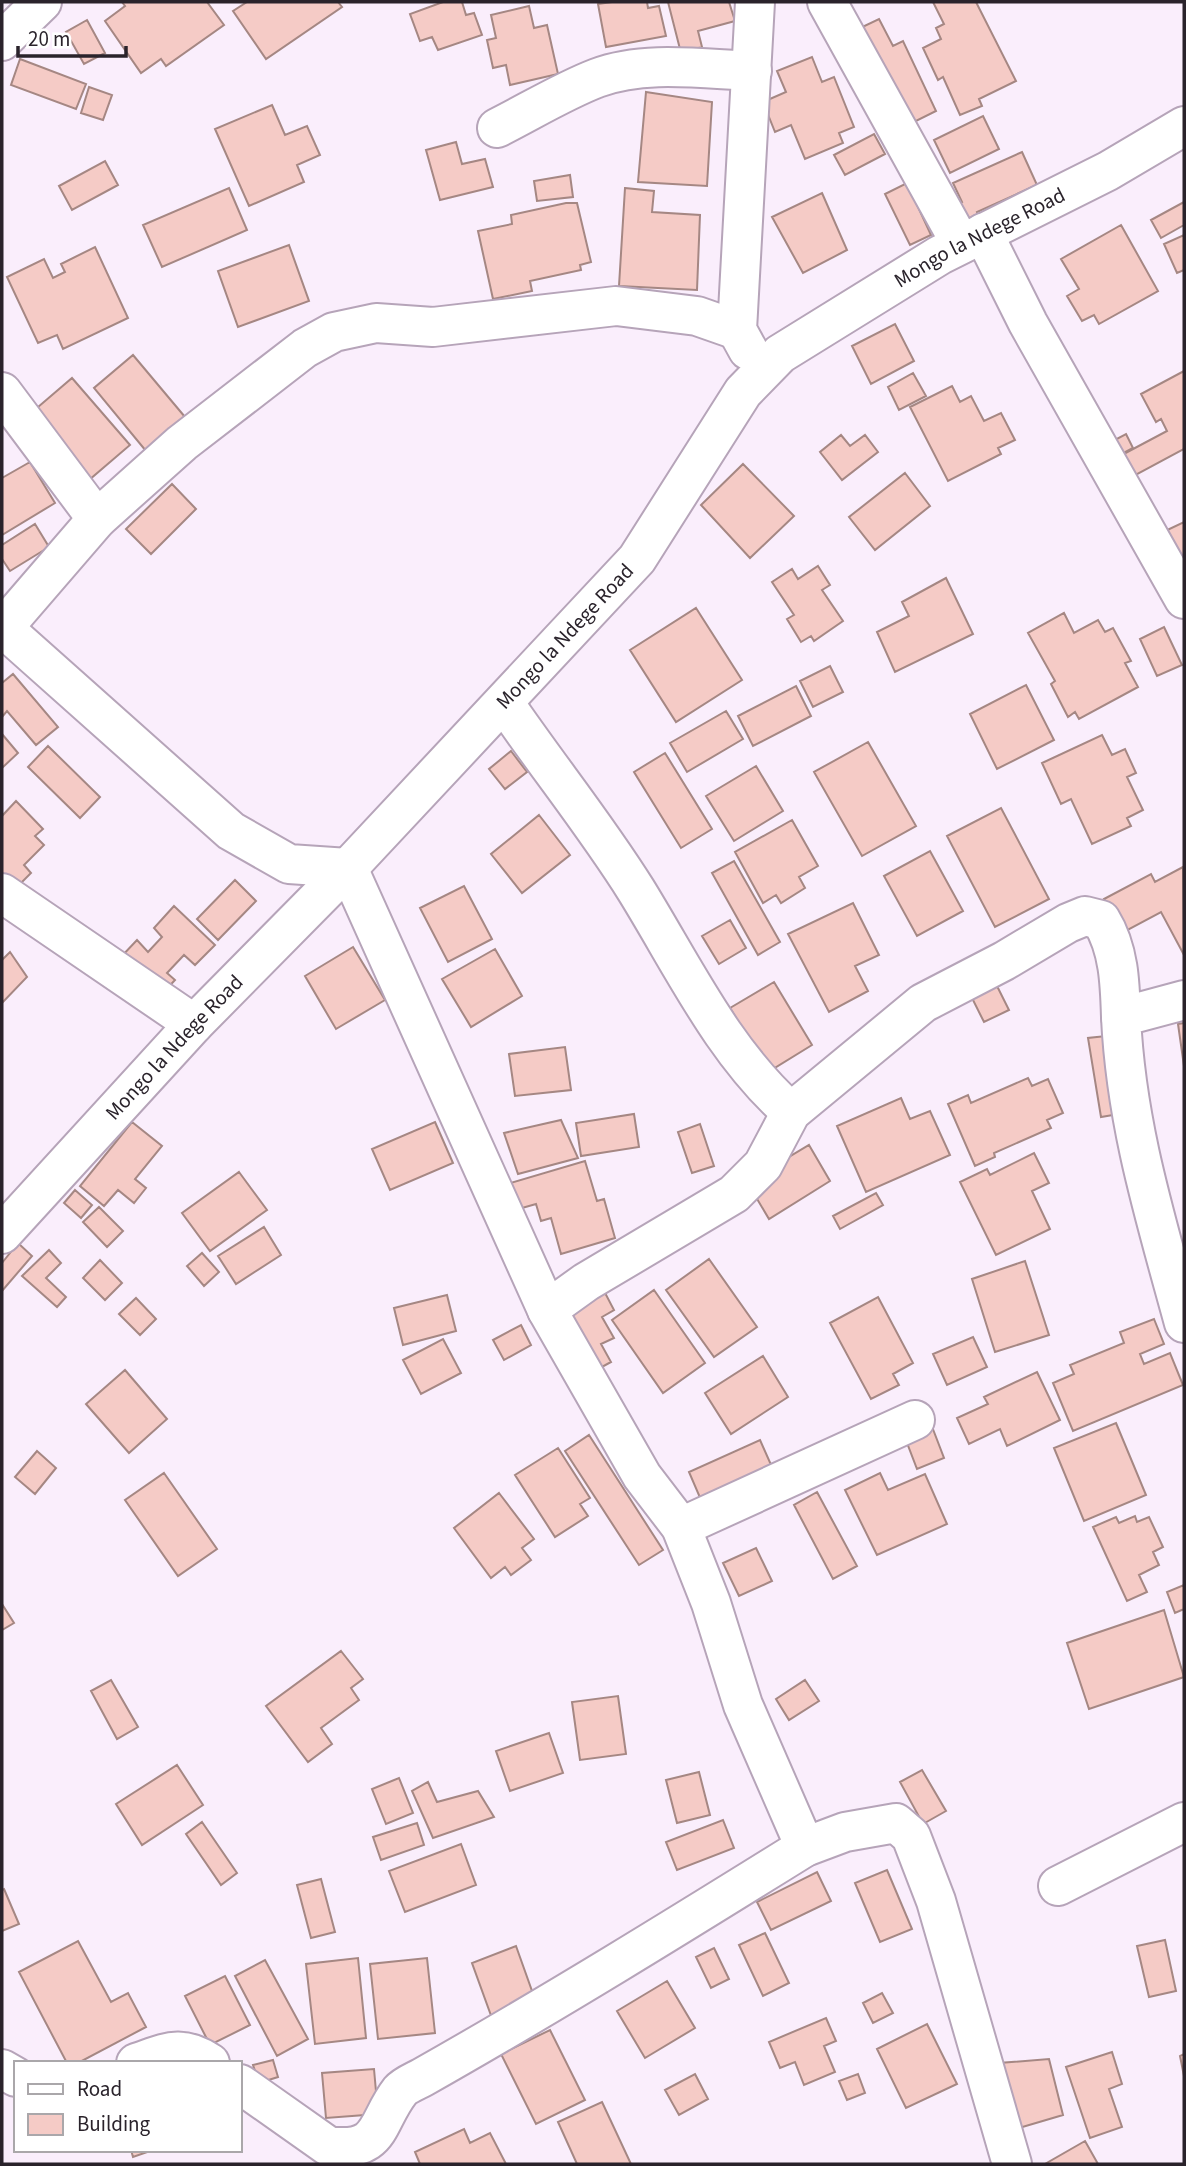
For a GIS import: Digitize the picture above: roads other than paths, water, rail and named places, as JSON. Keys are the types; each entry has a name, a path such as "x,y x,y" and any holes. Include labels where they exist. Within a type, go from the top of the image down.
{"street":[{"path":"2,41 41,2"},
{"path":"755,2 737,330 760,374"},
{"path":"827,2 972,239 1028,323 1184,599"},
{"path":"497,128 607,75 660,68 752,71"},
{"name":"Mongo la Ndege Road","path":"2,1234 16,1196 194,1024 348,868 505,704 637,559 743,392 780,354 972,239 1108,171 1184,126"},
{"path":"737,330 697,316 616,306 433,327 376,323 334,332 305,348 182,443 97,519 2,628 231,831 289,864 348,868 547,1310 642,1476 681,1527 711,1603 743,1705 805,1847"},
{"path":"2,393 97,519"},
{"path":"505,704 551,770 586,813 720,1028 752,1071 791,1112"},
{"path":"2,893 194,1024"},
{"path":"547,1310 586,1282 734,1194 763,1165 791,1112 923,1003 1085,916 1101,920 1112,938 1120,982 1123,1060 1136,1146 1184,1323"},
{"path":"1121,1017 1184,1000"},
{"path":"681,1527 915,1420"},
{"path":"1058,1886 1184,1822"},
{"path":"242,2085 328,2146 344,2148 365,2141 379,2132 401,2090 579,1988 805,1847 845,1832 896,1823 911,1836 936,1901 1012,2164"},
{"path":"142,2061 173,2050 191,2051 207,2061"}]}
